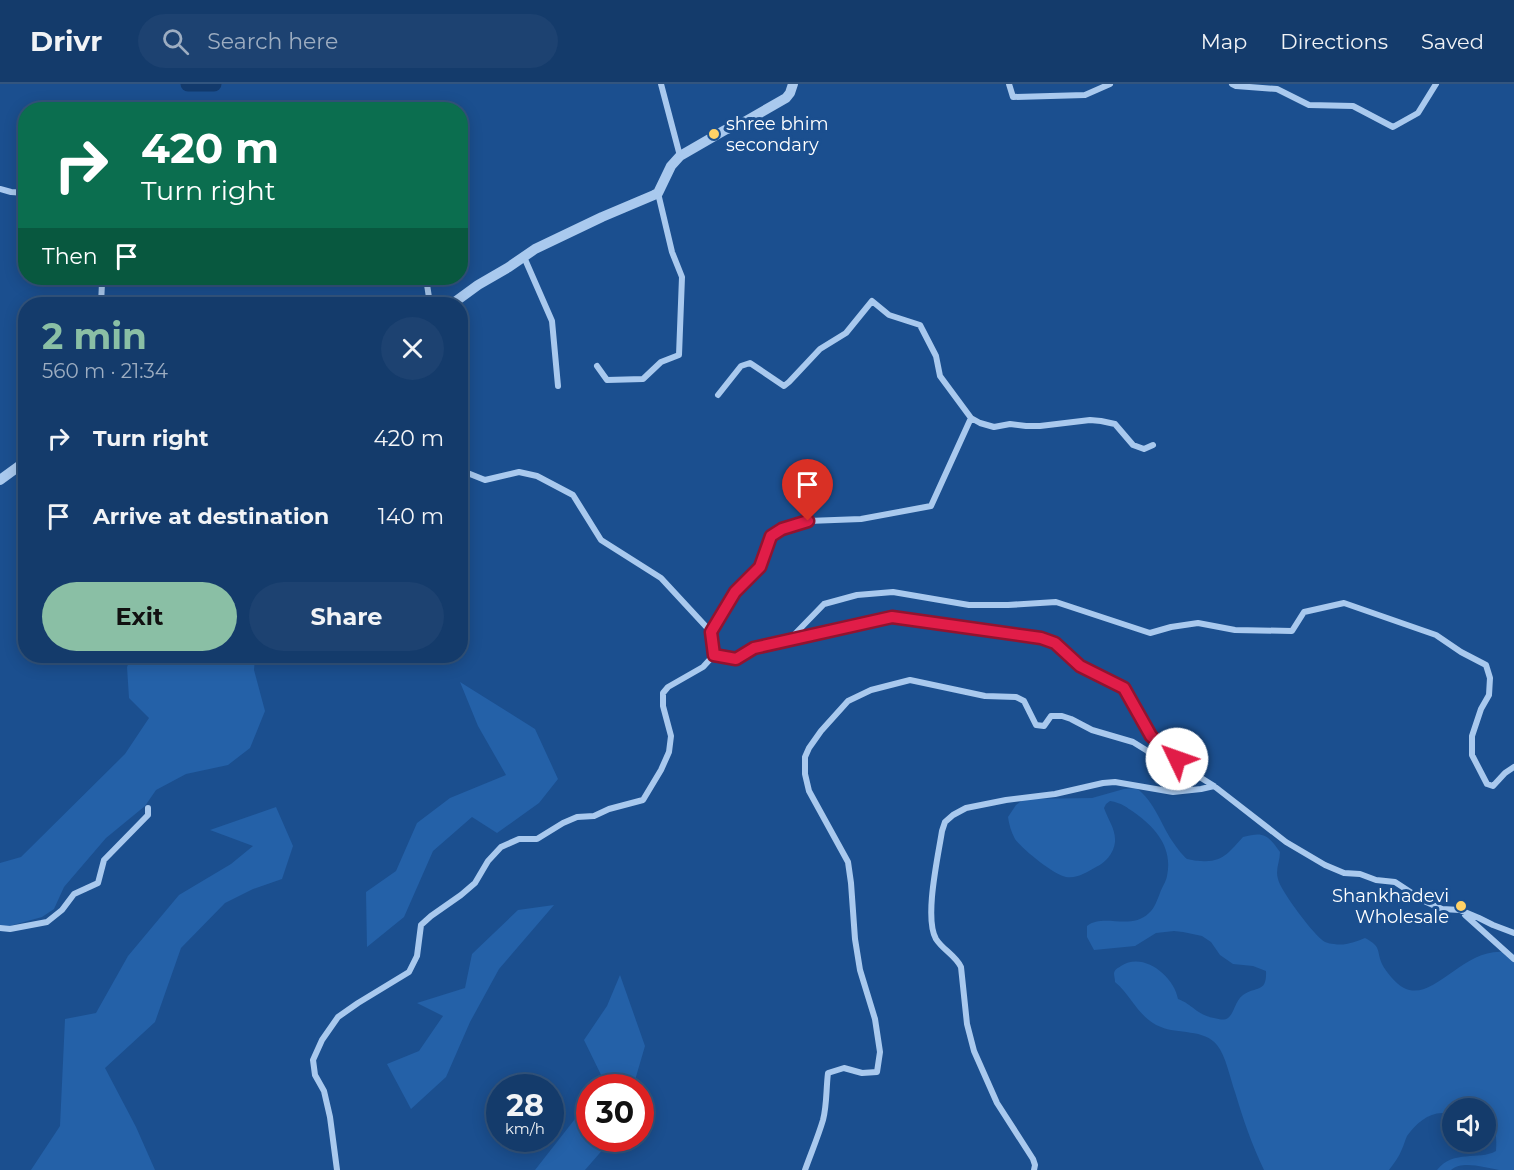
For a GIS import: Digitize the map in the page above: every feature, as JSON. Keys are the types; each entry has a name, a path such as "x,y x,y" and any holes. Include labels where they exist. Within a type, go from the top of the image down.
{"street":[{"path":"661,84 680,156"},
{"path":"462,297 549,242 658,193 671,166 680,156 786,98 793,84"},
{"path":"1009,84 1013,97 1085,95 1110,84"},
{"path":"1232,84 1277,89 1309,105 1353,106 1393,127 1418,113 1436,84"},
{"path":"0,189 18,192"},
{"path":"597,366 607,380 643,379 661,362 679,355 682,277 672,252 658,193"},
{"path":"524,257 552,321 558,386"},
{"path":"718,395 741,366 750,363 784,386 820,349 846,333 872,301 889,315 920,325 936,356 940,376 971,418 980,423 994,426 1010,424 1040,426 1090,420 1101,421 1115,424 1133,445 1144,449 1153,446"},
{"path":"711,632 735,592 760,567 771,536 782,529 808,521 861,519 931,506 971,418"},
{"path":"0,480 18,467"},
{"path":"337,1170 330,1117 324,1091 315,1075 313,1060 322,1040 338,1017 409,972 417,956 421,925 475,883 488,861 501,847 519,839 537,839 577,816 594,816 609,809 643,800 669,752 671,736 663,706 663,693 668,687 703,667 714,655 711,632 661,578 601,540 573,495 537,476 519,472 485,480 468,473"},
{"path":"791,639 824,604 857,595 893,592 969,605 1056,602 1150,633 1198,623 1235,630 1292,630 1304,612 1344,603 1436,635 1486,665 1490,678 1489,695 1481,709 1473,736 1472,755 1487,784 1493,786 1514,767"},
{"path":"714,655 736,659 754,648 892,617 1041,638 1055,643 1080,666 1124,688 1151,736 1190,771 1214,786 1286,842 1325,865 1344,873 1395,882 1424,901 1442,909 1460,910 1514,933"},
{"path":"805,1170 823,1120 827,1101 828,1073 844,1068 862,1073 877,1072 880,1052 874,1019 860,970 848,862 809,791 805,774 805,757 809,748 848,701 871,690 910,681 984,696 1016,697 1024,701 1036,725 1044,726 1052,716 1062,716 1092,730 1133,742 1167,763 1190,771"},
{"path":"1034,1170 1033,1158 997,1103 974,1052 966,1024 961,967 958,959 936,938 931,923 931,904 945,822 966,808 1115,782 1173,792 1214,786"},
{"path":"0,928 10,929 47,922 62,910 74,894 98,882 104,860 148,815 148,808"},
{"path":"1460,910 1514,958"}],"shaded area":[{"path":"129,663 254,663 254,670 265,711 250,748 228,765 186,774 156,790 145,806 106,838 64,887 54,909 42,917 6,927 0,926 0,863 21,857 125,754 149,718 129,698 127,667"},
{"path":"460,682 535,729 558,779 539,803 497,833 472,817 433,851 404,917 367,947 366,892 396,871 417,823 450,798 506,775 478,726"},
{"path":"1136,788 1143,793 1170,838 1187,859 1215,860 1225,855 1243,837 1256,834 1269,838 1280,852 1277,872 1280,885 1314,932 1325,942 1332,944 1346,944 1365,938 1370,941 1378,949 1386,971 1404,988 1416,991 1428,987 1481,955 1497,952 1514,954 1514,1170 1468,1165 1451,1170 1437,1170 1458,1157 1496,1152 1496,1098 1442,1098 1442,1113 1427,1117 1416,1125 1407,1136 1399,1155 1389,1170 1264,1170 1248,1132 1225,1061 1217,1045 1205,1036 1161,1027 1147,1019 1115,982 1114,973 1115,970 1130,962 1148,964 1164,974 1178,999 1208,1017 1223,1020 1230,1016 1243,995 1263,986 1266,971 1253,966 1233,964 1220,955 1211,942 1202,936 1183,932 1156,933 1135,946 1094,950 1087,937 1087,926 1094,922 1126,922 1142,918 1154,906 1167,876 1167,856 1161,840 1150,825 1124,806 1110,801 1104,808 1115,837 1111,854 1099,865 1074,877 1066,877 1054,872 1019,843 1011,831 1008,817 1016,805 1024,799 1092,798"},
{"path":"276,807 293,846 282,879 253,889 225,903 181,948 155,1022 105,1068 136,1127 155,1170 31,1170 60,1126 65,1019 96,1013 128,956 179,895 231,864 253,846 210,830"},
{"path":"554,905 499,969 470,1022 446,1077 411,1109 387,1064 419,1051 443,1016 417,1003 465,988 472,954 518,910"},
{"path":"620,975 645,1046 637,1074 601,1074 584,1040 607,1006"},
{"path":"576,1118 576,1152 601,1152 585,1170 535,1170 549,1152 564,1152 564,1133"}],"waterway":[{"path":"188,84 214,84"}],"place":[{"name":"shree bhim secondary","path":"714,134"},
{"name":"Shankhadevi Wholesale","path":"1461,906"}],"route":[{"path":"808,521 782,529 771,536 760,567 735,592 711,632 714,655 736,659 754,648 892,617 1041,638 1055,643 1080,666 1124,688 1151,736 1177,759"}]}
